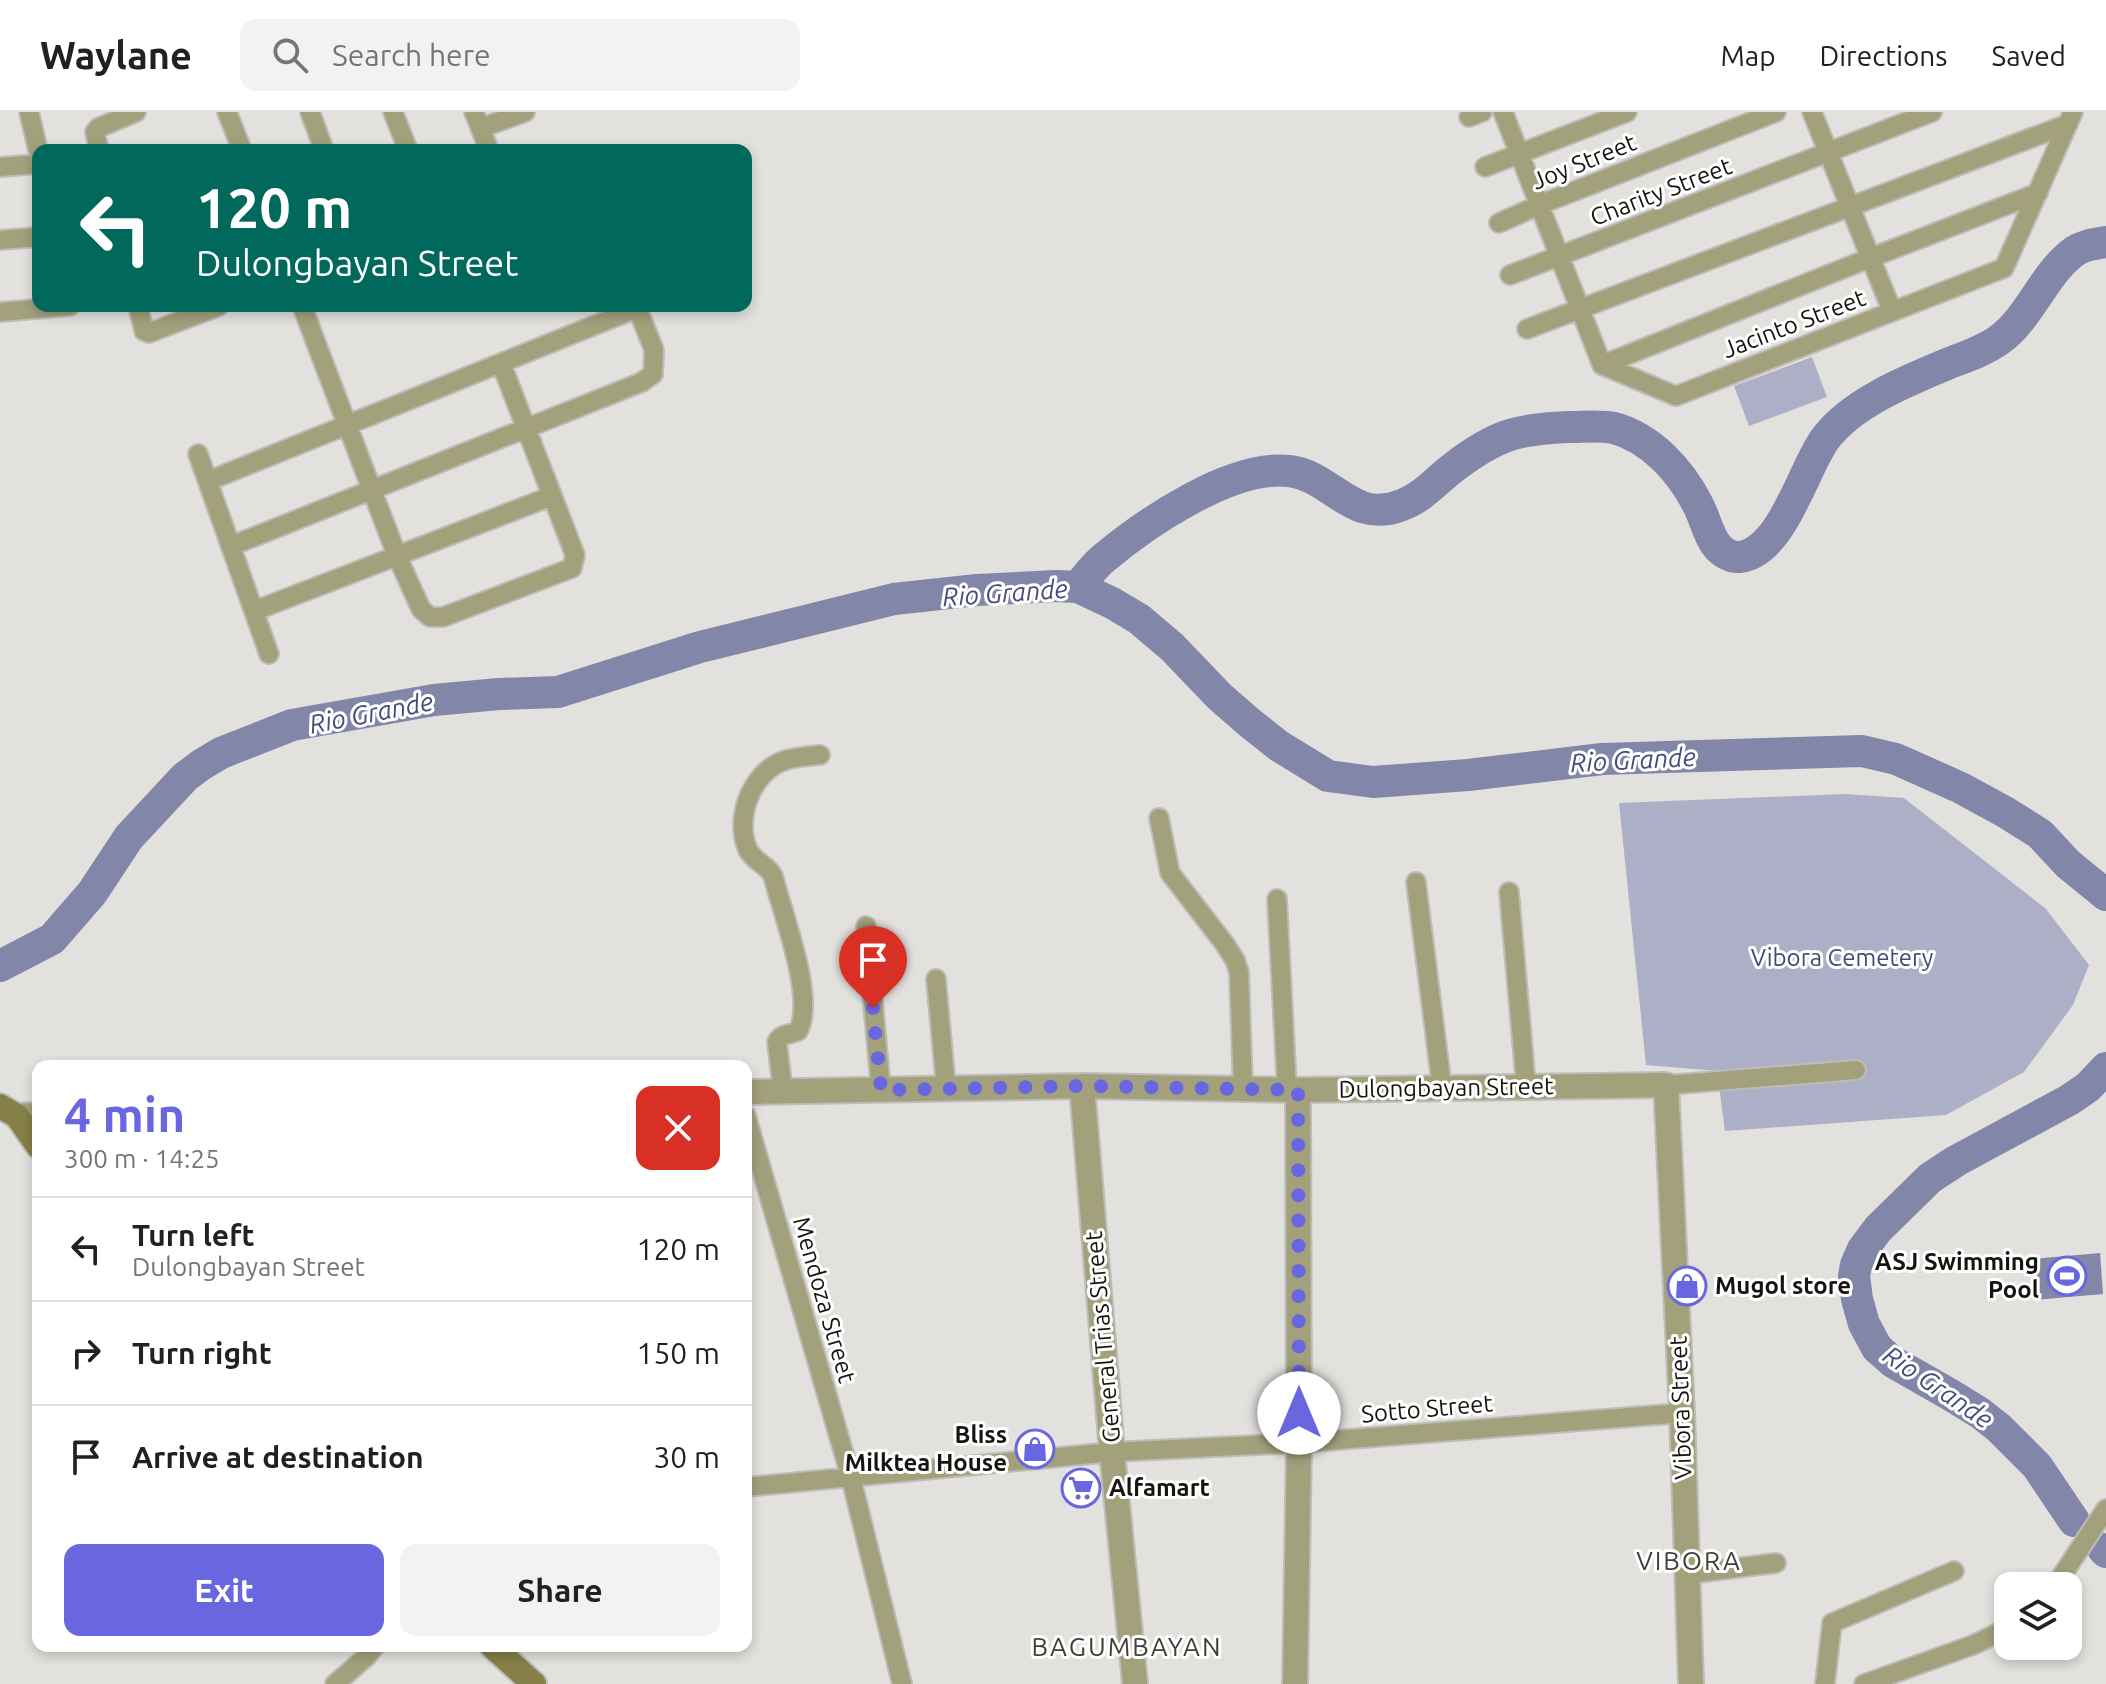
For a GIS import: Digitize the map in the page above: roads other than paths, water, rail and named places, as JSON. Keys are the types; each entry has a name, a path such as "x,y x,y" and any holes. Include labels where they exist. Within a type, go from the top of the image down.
{"main road":[{"path":"18,1112 32,1136"},
{"path":"499,1652 534,1684"}],"street":[{"path":"29,112 37,144"},
{"path":"98,144 95,132 98,128 136,112"},
{"path":"227,112 237,144"},
{"path":"310,112 322,144"},
{"path":"393,112 406,144"},
{"path":"487,144 478,120 525,112"},
{"path":"1503,112 1602,365 2038,193 2071,118"},
{"path":"1485,167 1627,112"},
{"name":"Joy Street","path":"1499,223 1776,112"},
{"path":"1812,112 1892,311"},
{"name":"Charity Street","path":"1510,275 1932,112"},
{"path":"1527,329 1849,207 2071,118"},
{"path":"0,167 32,164"},
{"name":"Jacinto Street","path":"1602,365 1676,396 2004,268 2038,193"},
{"path":"0,240 32,237"},
{"path":"0,312 32,309"},
{"path":"139,312 144,331 149,333 203,312"},
{"path":"304,312 397,556 421,609 430,617 443,617 572,568 575,555 501,363"},
{"path":"208,481 628,312"},
{"path":"231,546 642,382 653,374 654,350 639,312"},
{"path":"198,454 269,654"},
{"path":"254,611 552,496"},
{"path":"783,1092 777,1042 783,1035 800,1029 804,1006 773,876 769,869 752,858 746,844 742,817 756,784 774,766 783,761 820,755"},
{"path":"1159,818 1170,873 1224,943 1239,972 1243,1089"},
{"path":"1416,882 1442,1088"},
{"path":"1509,892 1526,1086"},
{"path":"1277,899 1293,1090 1299,1443 1295,1684"},
{"path":"866,926 881,1090"},
{"path":"936,979 946,1088"},
{"path":"1666,1085 1856,1070"},
{"name":"Dulongbayan Street","path":"752,1092 1082,1086 1293,1090 1666,1085"},
{"name":"Vibora Street","path":"1666,1085 1691,1684"},
{"name":"General Trias Street","path":"1082,1086 1112,1452 1135,1684"},
{"name":"Mendoza Street","path":"752,1137 851,1478 902,1684"},
{"name":"Sotto Street","path":"752,1486 1112,1452 1299,1443 1682,1413"},
{"path":"2064,1572 2106,1509"},
{"path":"1688,1574 1776,1563"},
{"path":"1825,1684 1832,1623 1954,1571"},
{"path":"1864,1684 1994,1635"},
{"path":"335,1684 370,1652"}],"waterway":[{"path":"1078,587 1100,561 1166,513 1216,486 1242,477 1266,471 1289,471 1318,481 1355,504 1369,509 1384,509 1416,498 1469,456 1495,441 1521,432 1568,427 1614,428 1652,448 1674,468 1691,492 1717,546 1733,557 1740,557 1755,551 1780,525 1825,439 1850,414 1901,384 1999,340 2020,320 2064,260 2079,249 2106,242"},
{"name":"Rio Grande","path":"0,966 52,939 92,893 129,837 185,777 221,753 292,725 434,700 558,692 700,647 894,599 1056,586 1078,587 1139,619 1250,723 1279,746 1328,776 1373,782 1468,775 1602,759 1862,751 1896,759 2005,812 2040,834 2068,864 2106,895"},
{"name":"Rio Grande","path":"2074,1521 2037,1466 1999,1428 1980,1413 1893,1362 1877,1348 1864,1324 1854,1276 1863,1249 1878,1229 1930,1178 2069,1100 2088,1087 2106,1068"},
{"name":"Rio Grande","path":"2103,1549 2106,1552"}],"place":[{"name":"ASJ Swimming Pool","path":"2067,1276"},
{"name":"Mugol store","path":"1687,1286"},
{"name":"Bliss Milktea House","path":"1035,1449"},
{"name":"Alfamart","path":"1081,1488"}],"district":[{"name":"VIBORA","path":"1689,1561"},
{"name":"BAGUMBAYAN","path":"1127,1647"}],"park label":[{"name":"Vibora Cemetery","path":"1842,958"}]}
